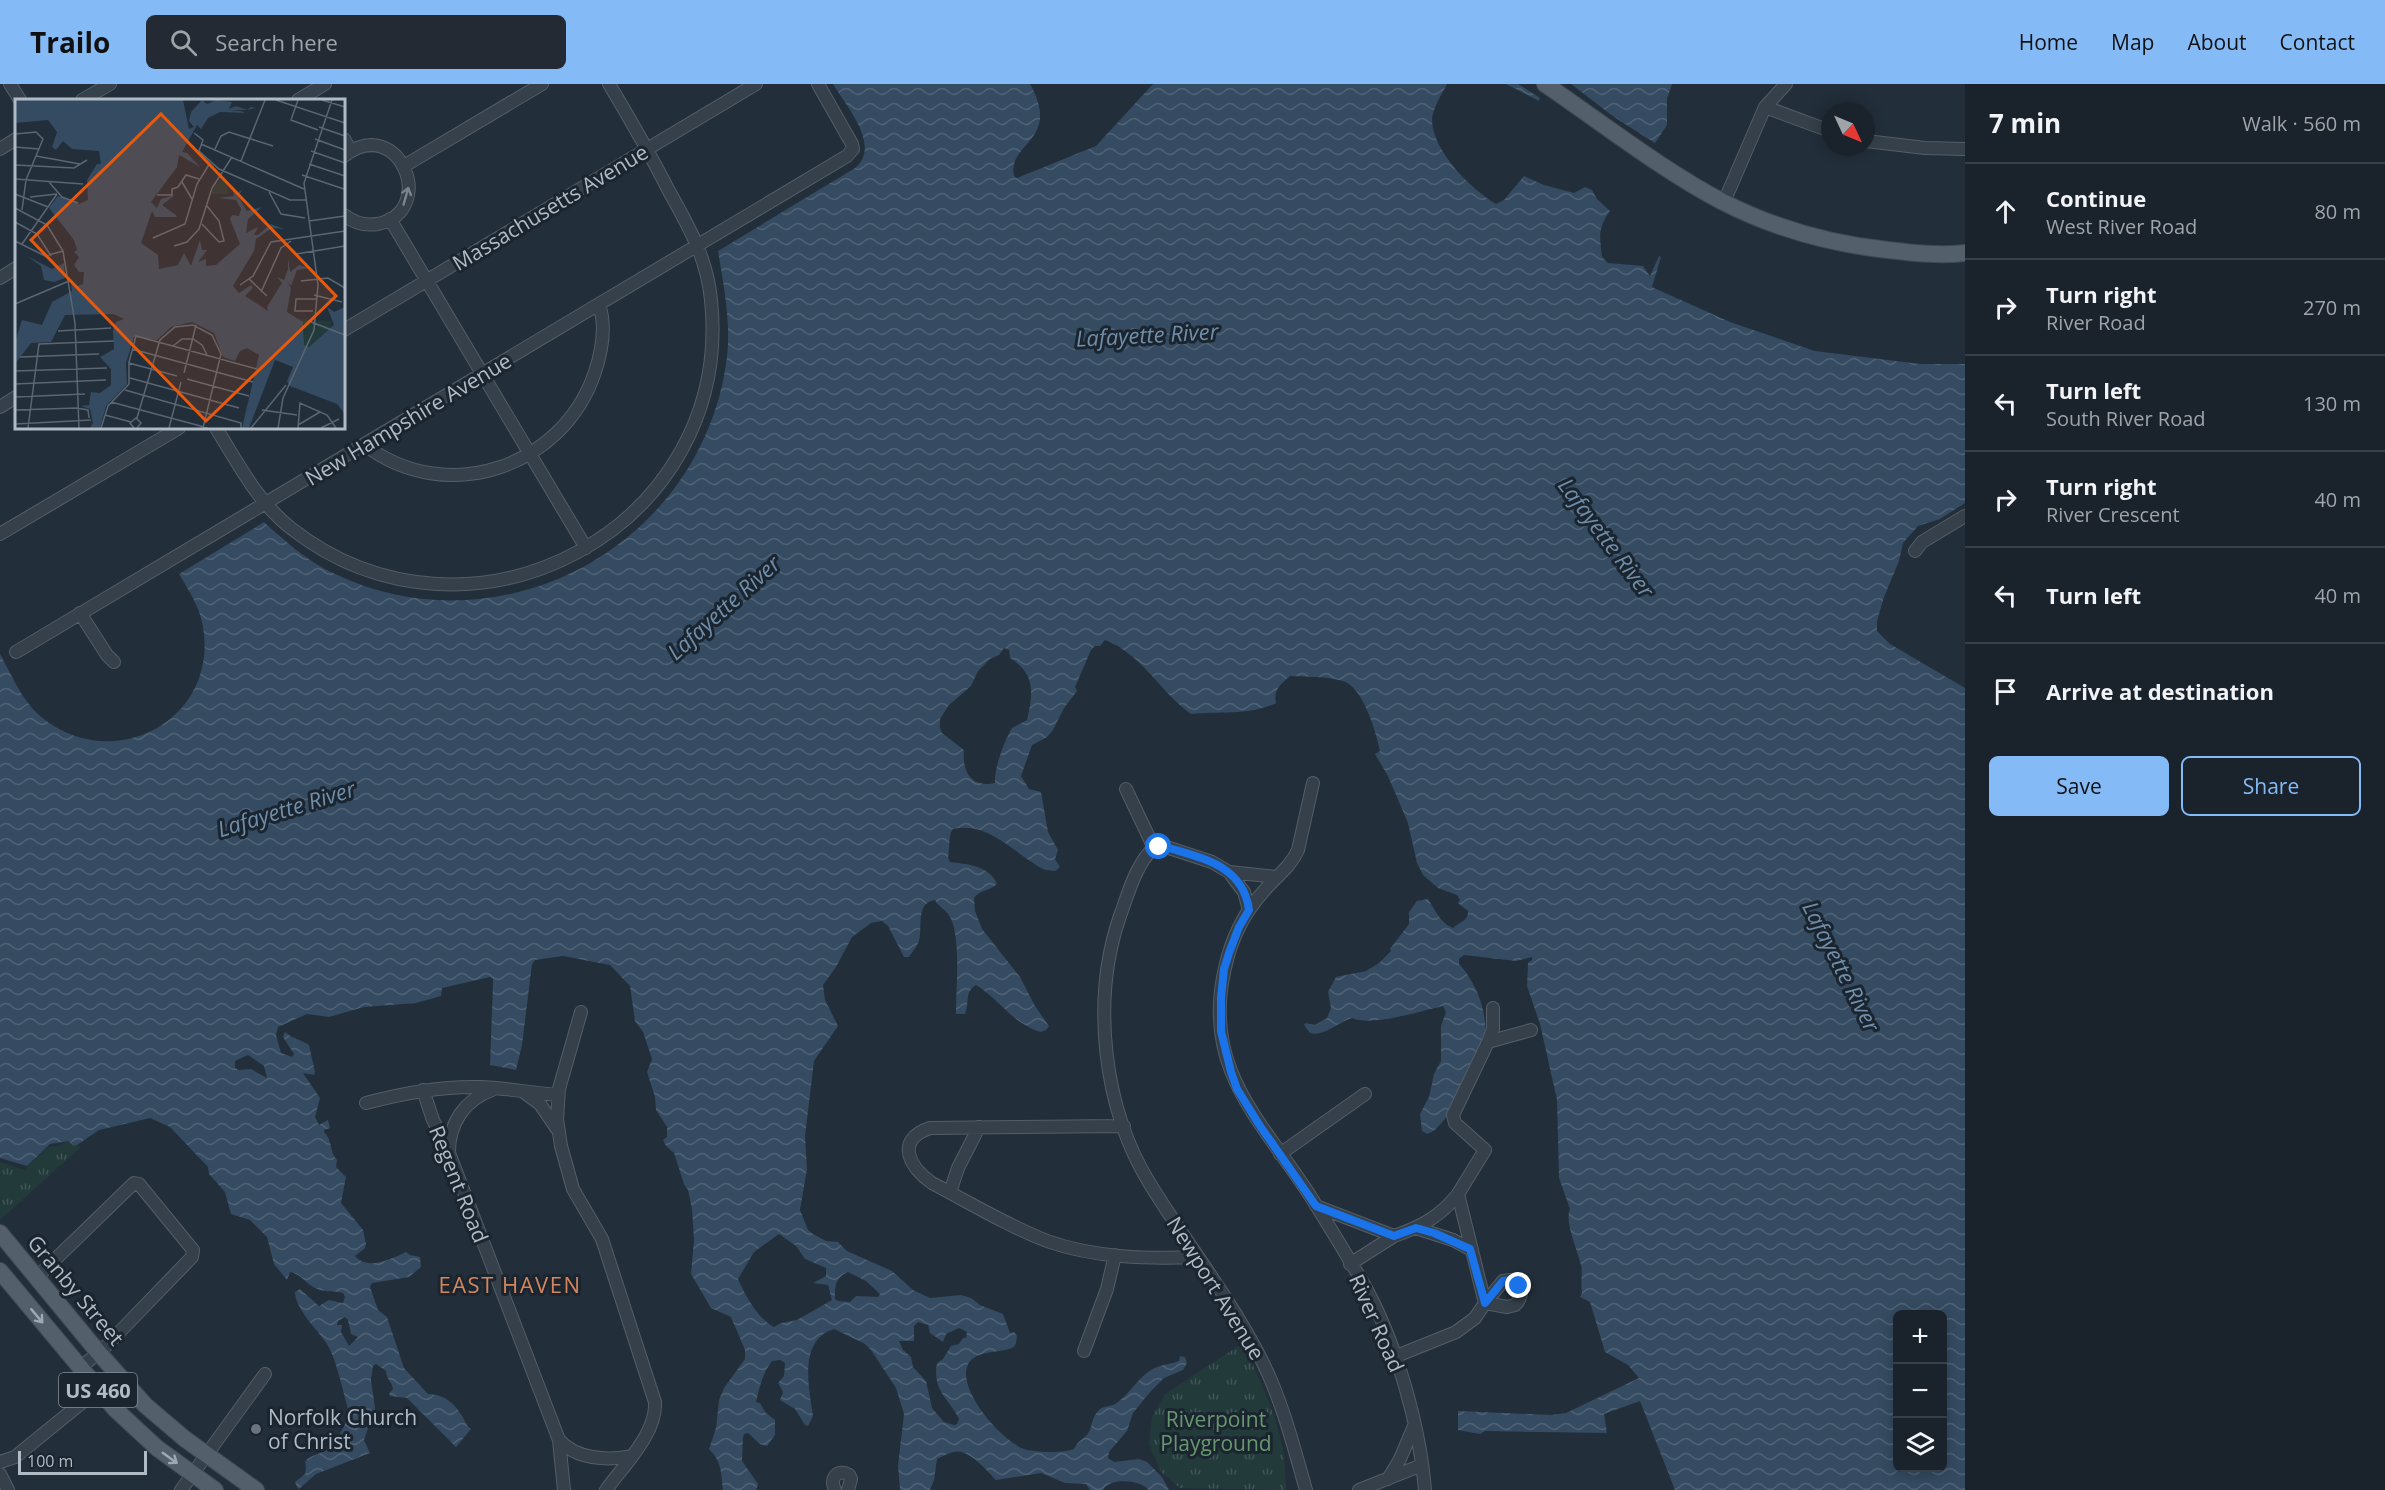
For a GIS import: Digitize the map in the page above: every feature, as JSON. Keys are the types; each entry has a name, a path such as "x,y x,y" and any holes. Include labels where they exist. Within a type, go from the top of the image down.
{"main road":[{"path":"1545,84 1690,183 1724,202 1779,226 1824,240 1868,248 1914,253 1965,253"},
{"name":"Granby Street","path":"0,1233 145,1405 164,1423 256,1490"},
{"name":"US 460","path":"0,1271 98,1390 136,1430 215,1490"}],"street":[{"path":"10,84 19,99"},
{"path":"84,99 110,84"},
{"path":"300,99 325,84"},
{"path":"404,166 542,84"},
{"path":"217,429 265,504 291,529 333,556 377,573 430,584 473,584 520,576 543,569 586,548 610,532 646,500 675,460 695,421 707,379 712,324 710,291 699,246 647,148 609,84"},
{"name":"Massachusetts Avenue","path":"345,329 756,84"},
{"name":"New Hampshire Avenue","path":"16,652 847,156 853,149 852,144 818,84"},
{"path":"1724,202 1765,107 1785,84"},
{"path":"1765,107 1821,128"},
{"path":"0,149 15,140"},
{"path":"1875,142 1925,148 1965,148"},
{"path":"345,216 352,221 368,225 390,219 403,207 409,191 408,174 404,166 399,159 385,149 368,146 347,153"},
{"path":"390,219 586,548"},
{"path":"0,278 15,269"},
{"path":"365,445 378,455 403,467 445,475 487,471 514,463 530,454 563,427 587,392 597,368 602,344 603,320 599,304"},
{"path":"0,406 15,398"},
{"path":"0,534 177,429"},
{"path":"1915,551 1922,542 1965,516"},
{"path":"80,614 114,662"},
{"name":"River Road","path":"1313,783 1298,850 1288,867 1249,910 1239,927 1224,969 1220,1007 1221,1031 1237,1089 1316,1206 1367,1290 1394,1357 1414,1425 1425,1490"},
{"path":"1126,789 1154,848 1163,846 1212,862 1229,872 1244,892 1249,910"},
{"name":"Newport Avenue","path":"1154,848 1144,859 1129,890 1110,946 1103,1016 1111,1076 1124,1126 1150,1183 1197,1257 1230,1302 1259,1354 1284,1413 1306,1490"},
{"path":"1229,872 1276,878"},
{"path":"1350,1264 1394,1236 1416,1228 1439,1215 1458,1194 1485,1150 1455,1123 1453,1115 1493,1029 1493,1008"},
{"path":"581,1012 558,1095 559,1132 573,1189 602,1239 656,1411 652,1426 606,1490"},
{"path":"1488,1042 1531,1030"},
{"path":"366,1103 423,1090 460,1088 496,1088 558,1095"},
{"path":"448,1153 452,1129 457,1118 474,1099 496,1088"},
{"name":"Regent Road","path":"423,1090 560,1440 564,1490"},
{"path":"523,1092 540,1104 559,1132"},
{"path":"1280,1154 1365,1094"},
{"path":"1124,1126 930,1128 917,1134 912,1140 910,1161 925,1178 1048,1241 1080,1250 1115,1255 1158,1258 1197,1257"},
{"path":"950,1192 978,1127"},
{"path":"36,1278 134,1183 139,1184 193,1250 192,1257 80,1368"},
{"path":"1394,1357 1456,1332 1475,1318 1485,1303 1458,1194"},
{"path":"1316,1206 1394,1236"},
{"path":"1416,1228 1444,1236 1470,1249"},
{"path":"1084,1351 1107,1289 1115,1255"},
{"path":"0,1462 15,1457 117,1374"},
{"path":"181,1490 265,1374"},
{"path":"1388,1479 1400,1460 1414,1425"},
{"path":"560,1440 572,1451 582,1455 611,1458 630,1456"},
{"path":"1359,1490 1422,1465"},
{"path":"835,1490 832,1482 834,1477 843,1472 851,1479 848,1490"},
{"path":"0,1474 8,1490"}],"green space":[{"path":"67,1141 81,1147 0,1220 0,1162 24,1170 48,1147 59,1146"},
{"name":"Riverpoint Playground","path":"1243,1343 1267,1396 1279,1433 1285,1470 1285,1490 1180,1488 1161,1472 1149,1444 1152,1417 1165,1394"}],"water":[{"name":"Lafayette River","path":"833,84 1030,84 1038,103 1040,118 1037,129 1018,155 1014,165 1014,176 1017,178 1096,146 1153,84 1447,84 1432,119 1438,144 1465,179 1496,204 1504,200 1524,176 1544,185 1574,193 1585,187 1592,190 1597,199 1610,211 1601,228 1602,257 1608,263 1643,266 1650,276 1659,256 1661,257 1652,287 1730,322 1815,351 1920,364 1965,364 1965,503 1940,519 1918,526 1903,543 1899,561 1884,597 1877,621 1877,631 1890,644 1965,688 1965,1490 1675,1490 1640,1401 1604,1414 1607,1433 1485,1431 1480,1434 1458,1430 1458,1411 1552,1415 1566,1413 1639,1378 1628,1365 1605,1352 1590,1302 1580,1297 1582,1293 1581,1265 1570,1229 1570,1209 1559,1178 1557,1100 1540,1024 1527,986 1528,963 1532,957 1516,961 1464,955 1459,959 1459,964 1472,982 1481,1003 1485,1037 1483,1047 1451,1110 1435,1130 1427,1134 1422,1131 1420,1114 1429,1097 1434,1074 1441,1061 1441,1026 1446,1012 1443,1006 1371,1021 1352,1018 1315,1034 1310,1033 1304,1025 1305,1023 1315,1025 1327,1018 1331,1008 1328,992 1336,977 1366,971 1379,963 1391,951 1390,949 1409,924 1409,912 1417,901 1428,899 1442,920 1453,928 1468,914 1468,911 1458,903 1460,900 1457,895 1438,888 1423,875 1417,863 1408,823 1388,776 1375,754 1380,751 1368,711 1357,692 1350,685 1337,679 1290,676 1277,691 1276,703 1266,707 1256,710 1191,714 1130,654 1118,646 1105,640 1100,646 1095,646 1091,650 1075,687 1077,691 1064,708 1053,730 1047,737 1032,745 1021,776 1029,789 1041,792 1048,832 1058,850 1055,859 1060,867 1055,871 1045,870 1002,841 979,830 953,829 950,838 948,858 950,862 984,870 994,878 997,884 974,898 975,911 982,929 1020,977 1035,1006 1049,1026 1046,1030 1041,1032 1023,1024 976,985 970,991 965,1014 956,1014 956,937 950,917 935,900 929,902 922,911 919,941 909,957 904,957 888,926 882,921 871,923 852,937 836,967 823,985 825,1000 838,1026 814,1061 805,1136 807,1169 800,1210 808,1230 826,1241 838,1242 847,1251 892,1271 913,1290 930,1298 961,1295 1003,1314 1010,1333 1014,1332 1017,1336 1015,1346 974,1358 967,1367 966,1377 969,1389 984,1414 1005,1436 1024,1449 1049,1452 1074,1449 1089,1432 1095,1415 1100,1409 1121,1400 1151,1370 1179,1361 1180,1356 1185,1357 1187,1363 1183,1370 1164,1378 1133,1413 1127,1431 1109,1452 1108,1458 1114,1462 1139,1459 1147,1462 1162,1477 1169,1490 1149,1490 1139,1484 1125,1481 1112,1483 1103,1490 1090,1490 1086,1484 1065,1483 1041,1473 996,1480 975,1460 958,1452 937,1459 930,1490 900,1490 898,1465 904,1414 896,1388 865,1344 834,1329 815,1343 810,1354 808,1379 813,1416 808,1426 795,1409 780,1400 783,1392 778,1383 784,1376 785,1363 780,1360 772,1361 764,1375 756,1402 760,1403 765,1412 775,1420 775,1435 767,1446 760,1444 748,1433 743,1437 742,1461 758,1484 756,1490 723,1490 719,1463 709,1449 716,1428 719,1400 724,1388 745,1359 745,1350 731,1317 711,1308 691,1274 694,1240 688,1190 674,1153 663,1140 667,1137 667,1127 656,1110 655,1097 647,1072 652,1059 643,1032 635,1021 630,986 610,965 563,956 535,960 532,964 522,1045 516,1070 490,1065 493,979 490,977 442,988 441,996 416,1003 364,1007 329,1017 307,1014 278,1027 276,1035 281,1053 292,1057 294,1054 283,1037 285,1032 309,1045 315,1072 314,1075 303,1073 320,1098 315,1117 319,1125 328,1120 330,1128 324,1132 337,1160 336,1167 346,1177 341,1203 363,1230 365,1248 355,1256 366,1263 380,1262 406,1252 420,1257 421,1267 409,1277 372,1283 370,1287 378,1310 387,1317 404,1368 428,1394 442,1397 453,1404 471,1429 456,1447 407,1398 390,1396 393,1389 386,1371 376,1364 373,1366 371,1380 375,1408 364,1440 370,1453 316,1474 299,1489 295,1482 305,1474 305,1462 326,1450 334,1442 349,1412 331,1351 303,1312 295,1292 300,1289 319,1306 329,1300 343,1303 345,1297 343,1293 319,1290 290,1272 287,1280 274,1264 267,1237 250,1220 231,1214 225,1192 209,1174 208,1167 170,1127 150,1118 99,1130 77,1145 73,1146 69,1141 50,1144 27,1166 0,1158 0,654 22,694 39,715 67,733 97,741 126,739 154,730 177,713 194,690 203,661 203,627 194,599 179,574 264,522 323,568 397,595 461,600 524,591 582,568 634,532 677,485 708,429 728,350 726,307 718,251 855,168 862,159 865,149 853,114","holes":["1004,648 1009,650 1010,658 1018,664 1028,678 1031,685 1031,702 1027,720 1012,728 1006,740 998,763 995,783 980,783 974,781 967,771 964,750 942,733 940,719 949,705 971,686 978,671 990,659 999,655","248,1055 264,1066 267,1078 251,1069 235,1068 235,1061","779,1234 796,1246 805,1259 826,1268 826,1276 813,1283 828,1285 832,1300 797,1320 774,1327 757,1313 738,1279 754,1252","848,1272 866,1281 880,1294 878,1297 856,1296 850,1302 835,1299 837,1283 840,1277","345,1317 348,1320 351,1334 358,1337 349,1346 341,1332 342,1325 337,1325 338,1321","918,1322 928,1325 930,1333 943,1342 946,1334 959,1328 967,1332 966,1338 963,1338 959,1344 951,1346 943,1359 937,1363 936,1373 939,1387 959,1419 957,1424 944,1422 932,1408 926,1381 913,1367 911,1357 903,1350 899,1341 914,1341 914,1326"]},
{"path":"1506,84 1518,84 1540,98 1539,101"},
{"path":"1571,84 1672,84 1667,99 1667,125 1655,143 1614,117"}],"place":[{"name":"Norfolk Church of Christ","path":"256,1429"}],"district":[{"name":"EAST HAVEN","path":"510,1284"}],"route":[{"path":"1159,847 1163,846 1221,866 1240,885 1248,901 1249,910 1239,927 1224,969 1220,1016 1224,1047 1237,1089 1316,1206 1394,1236 1416,1228 1453,1240 1470,1249 1485,1303 1503,1281 1510,1280 1519,1286"}]}
